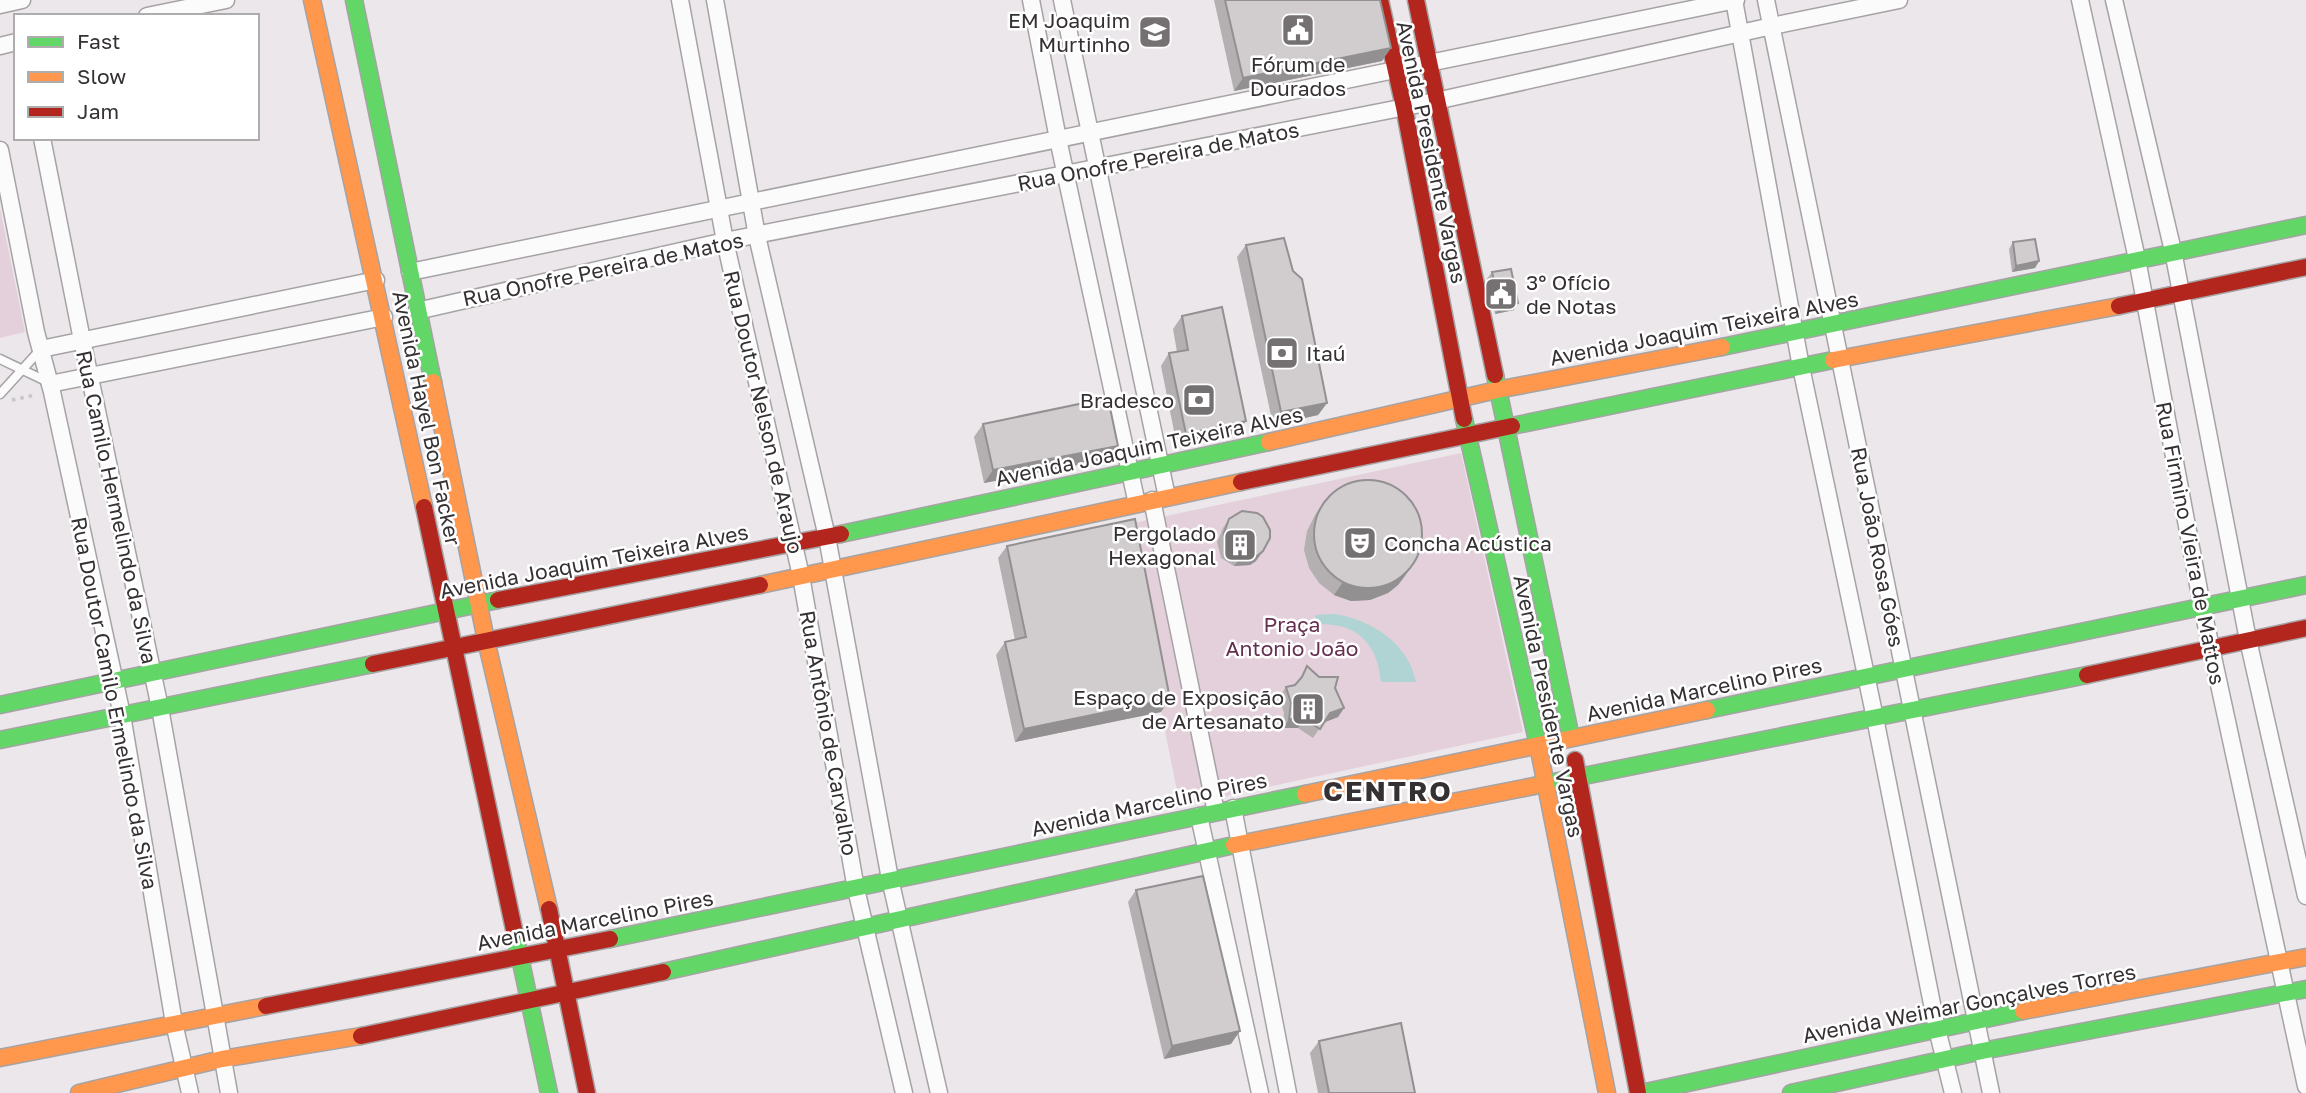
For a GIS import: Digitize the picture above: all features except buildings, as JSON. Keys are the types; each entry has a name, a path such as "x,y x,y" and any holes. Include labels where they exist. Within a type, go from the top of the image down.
{"main road":[{"name":"Avenida Hayel Bon Facker","path":"312,0 376,280 549,1093"},
{"name":"Avenida Hayel Bon Facker","path":"354,0 486,640 559,949 587,1093"},
{"name":"Avenida Presidente Vargas","path":"1380,0 1404,107 1460,400 1538,745 1607,1093"},
{"name":"Avenida Presidente Vargas","path":"1416,0 1579,776 1640,1093"},
{"name":"Avenida Joaquim Teixeira Alves","path":"0,705 480,603 794,544 1161,466 1497,390 1795,333 2306,225"},
{"path":"0,740 834,570 1152,500 1841,358 2145,301 2306,267"},
{"name":"Avenida Marcelino Pires","path":"0,1059 856,889 890,879 2306,585"},
{"path":"79,1093 222,1059 373,1034 566,993 1241,844 2051,683 2306,628"},
{"path":"1578,950 1610,944"},
{"name":"Avenida Weimar Gonçalves Torres","path":"1640,1093 1975,1021 2306,957"},
{"path":"1791,1093 1982,1051 2306,989"}],"street":[{"path":"157,14 226,0"},
{"name":"Rua Doutor Nelson de Araujo","path":"680,0 725,241 801,576"},
{"name":"Rua Doutor Nelson de Araujo","path":"715,0 757,236 834,570"},
{"path":"1031,0 1058,139 1130,471 1152,500 1216,812"},
{"path":"1062,0 1161,466 1152,500"},
{"name":"Rua Onofre Pereira de Matos","path":"410,272 1734,0"},
{"name":"Rua João Rosa Góes","path":"1734,0 1801,367 1937,1029 1953,1093"},
{"name":"Rua João Rosa Góes","path":"1766,0 1991,1093"},
{"name":"Rua Onofre Pereira de Matos","path":"417,311 725,241 1436,101 1899,0"},
{"name":"Rua Firmino Vieira de Mattos","path":"2080,0 2137,259 2202,606 2306,1086"},
{"name":"Rua Firmino Vieira de Mattos","path":"2115,0 2173,251 2248,640 2306,896"},
{"path":"42,140 82,340"},
{"path":"0,150 41,349 376,280"},
{"path":"51,388 89,376 384,317"},
{"name":"Rua Camilo Hermelindo da Silva","path":"82,340 153,674"},
{"name":"Rua Camilo Hermelindo da Silva","path":"41,349 51,388"},
{"name":"Rua Doutor Camilo Ermelindo da Silva","path":"51,388 122,715 174,1023"},
{"name":"Rua Antônio de Carvalho","path":"834,570 890,879 939,1093"},
{"name":"Rua Antônio de Carvalho","path":"801,576 856,889 904,1093"},
{"name":"Rua Doutor Camilo Ermelindo da Silva","path":"153,674 229,1093"},
{"path":"1233,808 1288,1093"},
{"path":"1199,816 1260,1093"},
{"path":"174,1023 190,1093"}],"lane":[{"path":"0,394 41,349"},
{"path":"0,359 51,388"}],"path":[{"path":"0,402 51,388"}],"green space":[{"path":"0,208 25,332 0,338"},
{"name":"Praça Antonio João","path":"1461,453 1523,732 1180,806 1124,525"}],"water":[{"path":"1334,614 1361,621 1397,645 1412,668 1416,682 1381,682 1375,656 1362,638 1343,627 1316,624 1315,615"}],"traffic: fast":[{"path":"354,0 433,382"},
{"path":"1722,347 2306,225"},
{"path":"1512,426 1833,360"},
{"path":"1495,375 1571,738"},
{"path":"1464,419 1538,745"},
{"path":"841,534 1269,442"},
{"path":"1707,710 2306,585"},
{"path":"0,705 498,600"},
{"path":"0,740 373,664"},
{"path":"1534,786 2087,675"},
{"path":"610,939 1305,794"},
{"path":"663,972 1234,845"},
{"path":"515,934 549,1093"},
{"path":"1791,1093 1982,1051 2306,989"},
{"path":"1641,1093 2023,1011"}],"traffic: slow":[{"path":"312,0 424,507"},
{"path":"1833,360 2119,306"},
{"path":"1269,442 1497,390 1722,347"},
{"path":"433,382 486,640 549,909"},
{"path":"760,585 1241,482"},
{"path":"1305,794 1707,710"},
{"path":"1538,745 1607,1093"},
{"path":"1234,845 1534,786"},
{"path":"2023,1011 2306,957"},
{"path":"0,1058 266,1006"},
{"path":"79,1093 222,1059 361,1036"}],"traffic: jam":[{"path":"1380,0 1404,107 1464,419"},
{"path":"1416,0 1495,375"},
{"path":"2119,306 2306,267"},
{"path":"1241,482 1512,426"},
{"path":"424,507 515,934"},
{"path":"498,600 841,534"},
{"path":"373,664 760,585"},
{"path":"2087,675 2306,628"},
{"path":"1575,760 1638,1093"},
{"path":"549,909 587,1093"},
{"path":"266,1006 610,939"},
{"path":"361,1036 663,972"}],"place":[{"name":"Fórum de Dourados","path":"1298,30"},
{"name":"EM Joaquim Murtinho","path":"1155,32"},
{"name":"3° Ofício de Notas","path":"1501,294"},
{"name":"Itaú","path":"1282,353"},
{"name":"Bradesco","path":"1199,400"},
{"name":"Concha Acústica","path":"1360,543"},
{"name":"Pergolado Hexagonal","path":"1240,545"},
{"name":"Espaço de Exposição de Artesanato","path":"1308,709"}],"district":[{"name":"CENTRO","path":"1388,790"}]}
